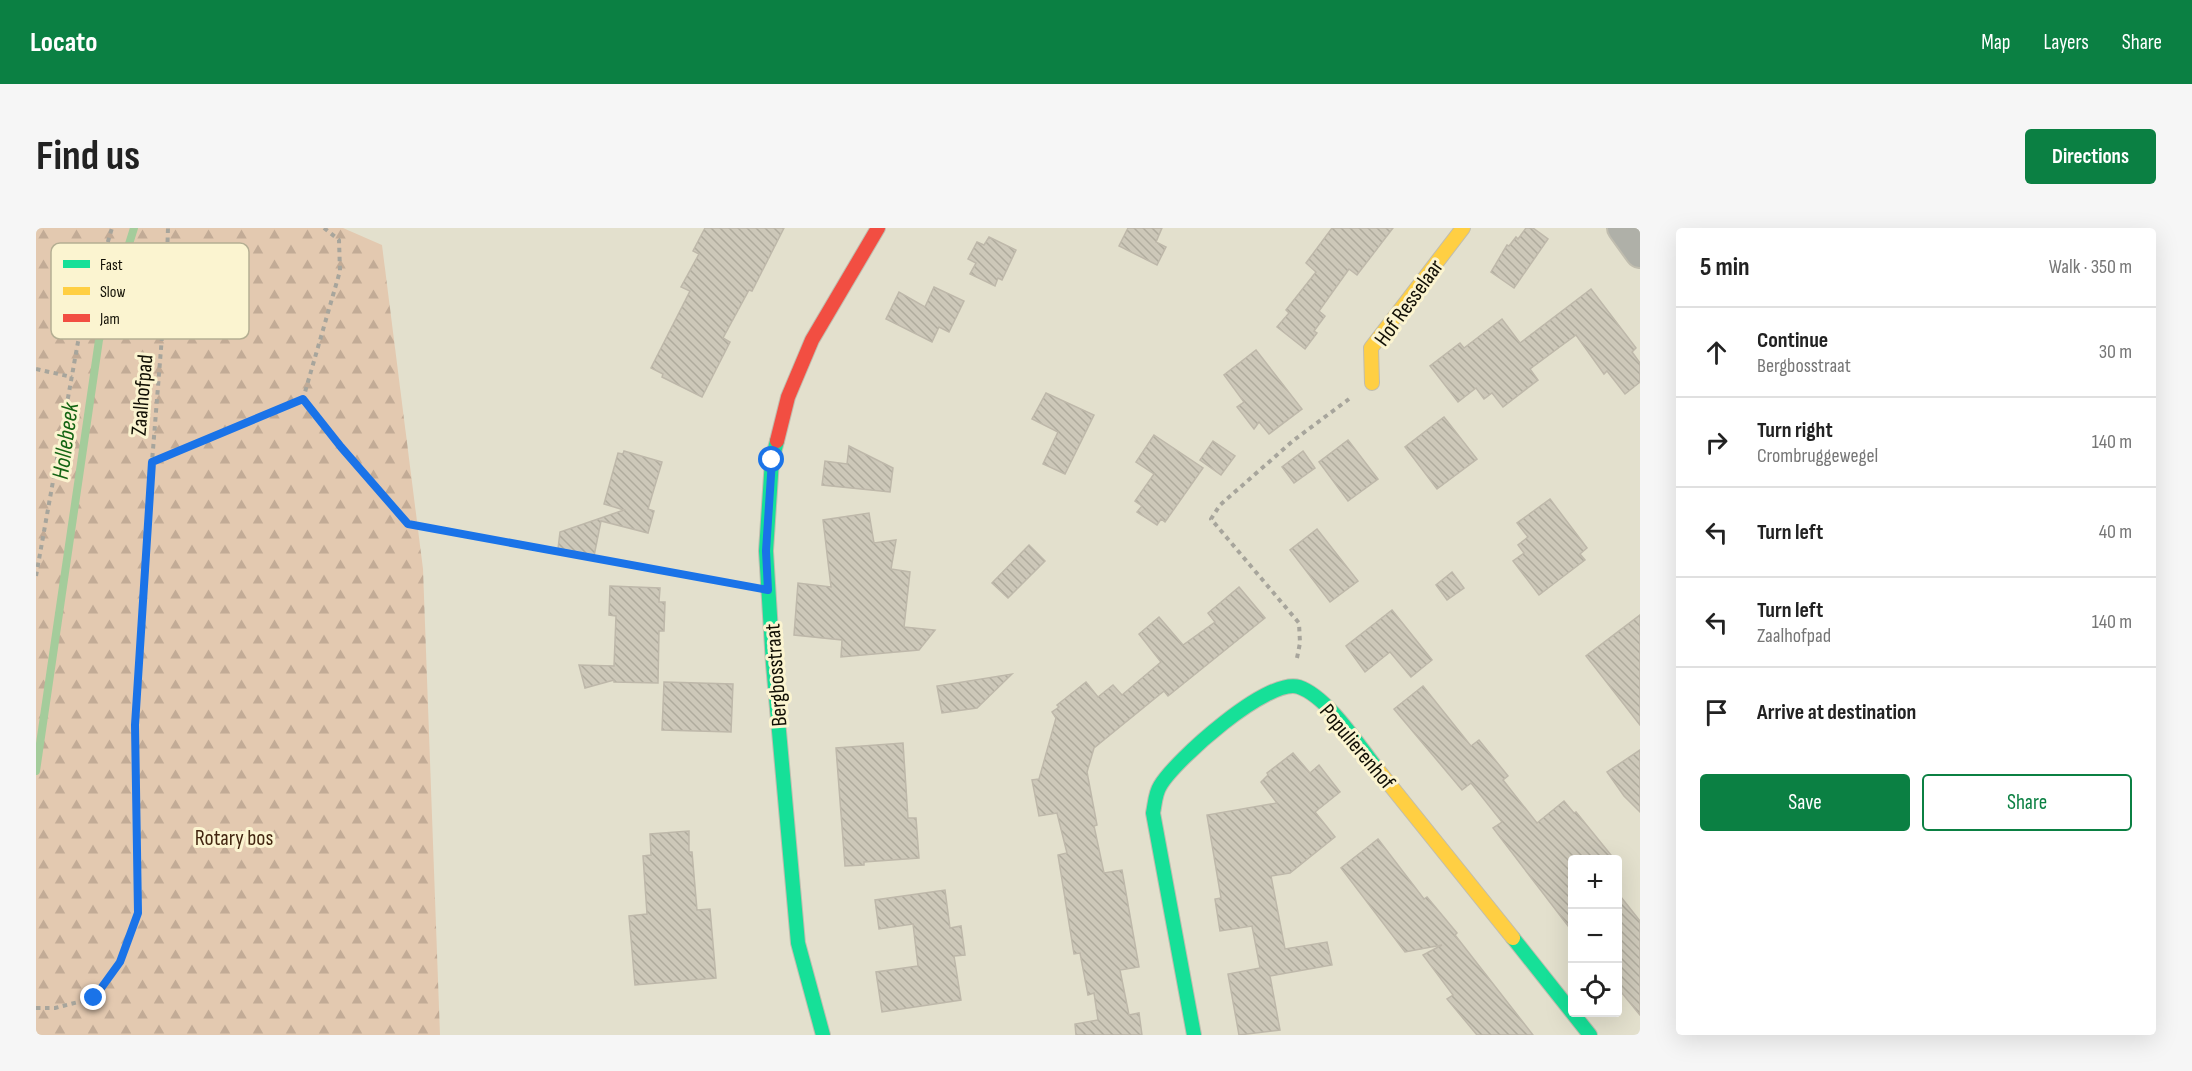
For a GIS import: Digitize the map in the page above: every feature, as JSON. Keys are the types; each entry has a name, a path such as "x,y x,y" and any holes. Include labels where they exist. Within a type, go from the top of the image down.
{"street":[{"name":"Bergbosstraat","path":"823,1035 798,943 773,664 766,551 772,460 788,397 812,340 878,228"},
{"name":"Hof Resselaar","path":"1372,383 1371,348 1463,228"},
{"path":"1622,228 1640,253"},
{"path":"1194,1035 1153,813 1159,787 1176,764 1247,704 1272,691 1293,685"},
{"name":"Populierenhof","path":"1293,685 1326,705 1590,1035"}],"path":[{"path":"108,243 112,228"},
{"name":"Zaalhofpad","path":"167,243 168,228"},
{"path":"303,399 340,272 339,240 324,228"},
{"path":"36,576 79,339"},
{"name":"Zaalhofpad","path":"36,1008 55,1008 94,998 120,962 138,913 135,725 162,339"},
{"path":"36,369 72,377"},
{"path":"1293,685 1300,643 1299,623 1211,519 1220,506 1294,440 1372,383"},
{"path":"152,462 303,399"},
{"path":"303,399 408,524 768,590"}],"green space":[{"name":"Rotary bos","path":"36,228 343,228 382,245 423,569 440,1035 36,1035"}],"building":[{"path":"705,228 784,228 752,291 749,290 723,338 730,342 702,397 662,377 663,374 651,368 690,291 681,287 699,254 693,251"},
{"path":"1128,228 1162,228 1156,242 1166,247 1157,265 1119,246"},
{"path":"1332,228 1393,228 1357,275 1349,269 1319,311 1325,316 1314,331 1317,333 1305,349 1277,327 1289,313 1286,310 1316,272 1306,263"},
{"path":"1526,228 1533,228 1548,239 1514,288 1491,272 1507,245 1509,246 1516,237 1518,239"},
{"path":"989,237 1016,250 1002,280 998,278 995,286 970,274 976,263 968,259 977,242 984,245"},
{"path":"934,287 964,301 949,332 939,327 932,342 886,319 899,292 925,307"},
{"path":"1591,289 1636,348 1632,352 1640,363 1640,382 1625,394 1607,371 1604,374 1576,335 1530,369 1538,380 1503,407 1492,393 1484,399 1476,388 1458,402 1430,366 1460,343 1464,348 1502,319 1520,343"},
{"path":"1256,350 1302,409 1269,434 1259,422 1254,429 1237,407 1244,402 1224,375"},
{"path":"1046,393 1094,415 1065,474 1043,464 1058,432 1032,419"},
{"path":"1444,417 1477,459 1437,489 1405,447"},
{"path":"1154,435 1203,468 1165,522 1161,519 1157,525 1137,512 1142,506 1135,501 1154,474 1136,462"},
{"path":"1348,440 1378,479 1348,501 1319,462"},
{"path":"1213,441 1235,456 1221,475 1200,460"},
{"path":"849,446 893,468 890,492 822,485 825,461 847,464"},
{"path":"624,451 662,462 648,509 654,511 648,533 601,521 594,556 558,549 560,532 624,510 604,504 618,453 623,454"},
{"path":"1303,451 1315,468 1294,483 1282,467"},
{"path":"1550,499 1587,548 1580,554 1585,560 1539,595 1513,561 1524,553 1518,545 1528,537 1517,523"},
{"path":"869,513 874,543 896,540 891,569 910,572 904,627 935,630 919,650 841,657 842,640 794,635 798,583 831,587 823,520"},
{"path":"1317,529 1358,581 1330,602 1290,550"},
{"path":"1029,545 1045,561 1008,598 992,583"},
{"path":"1452,572 1464,588 1447,600 1436,585"},
{"path":"610,586 660,588 659,602 665,602 664,631 659,631 658,683 614,682 614,680 585,688 579,665 614,666 616,616 609,615"},
{"path":"1239,587 1265,618 1168,696 1164,691 1094,748 1087,772 1097,825 1094,826 1104,873 1122,870 1139,967 1120,970 1129,1015 1139,1013 1142,1035 1076,1035 1075,1024 1098,1020 1094,993 1088,995 1080,953 1074,954 1058,855 1067,853 1057,813 1039,816 1032,780 1039,779 1056,718 1052,712 1059,707 1057,705 1086,682 1098,697 1113,685 1122,695 1161,662 1139,634 1159,617 1183,645 1215,622 1208,613"},
{"path":"1392,610 1432,660 1411,677 1390,652 1365,672 1346,646"},
{"path":"1640,615 1640,725 1586,656"},
{"path":"1012,674 977,708 942,713 937,686"},
{"path":"664,682 733,684 731,732 662,730"},
{"path":"1423,686 1471,746 1479,740 1508,776 1503,780 1537,823 1564,801 1574,813 1576,812 1611,855 1568,855 1568,926 1493,828 1502,822 1471,783 1462,790 1394,709"},
{"path":"903,743 908,818 916,818 919,858 864,862 864,865 845,866 836,748"},
{"path":"1640,750 1640,812 1624,796 1607,772"},
{"path":"1293,753 1310,773 1319,765 1340,792 1315,812 1335,837 1290,873 1271,876 1285,949 1327,942 1332,965 1270,976 1280,1030 1239,1035 1228,974 1260,968 1252,926 1220,931 1215,899 1221,898 1207,815 1277,803 1261,782 1268,775 1267,773"},
{"path":"689,831 689,852 692,852 697,910 710,909 716,978 635,985 629,916 647,914 643,856 651,855 650,834"},
{"path":"1378,839 1424,899 1427,897 1457,933 1455,935 1533,1035 1477,1035 1447,999 1453,995 1423,955 1442,945 1405,952 1341,868"},
{"path":"945,890 950,928 961,926 965,955 954,956 961,1000 882,1012 876,972 918,966 913,924 879,929 875,900"},
{"path":"1622,898 1640,921 1640,1015 1622,993"}],"waterway":[{"name":"Hollebeek","path":"129,243 134,228"},
{"name":"Hollebeek","path":"36,771 99,339"}],"traffic: fast":[{"path":"777,441 772,460 766,551 773,664 798,943 823,1035"},
{"path":"1194,1035 1153,813 1160,786 1184,758 1224,723 1245,707 1285,687 1299,687 1321,701 1342,723 1378,770"},
{"path":"1513,938 1590,1035"}],"traffic: slow":[{"path":"1372,383 1371,348 1463,228"},
{"path":"1378,770 1513,938"}],"traffic: jam":[{"path":"777,441 788,397 812,340 878,228"}],"route":[{"path":"94,998 120,962 138,913 135,725 152,462 303,399 408,524 436,531 768,590 766,551 772,460"}]}
